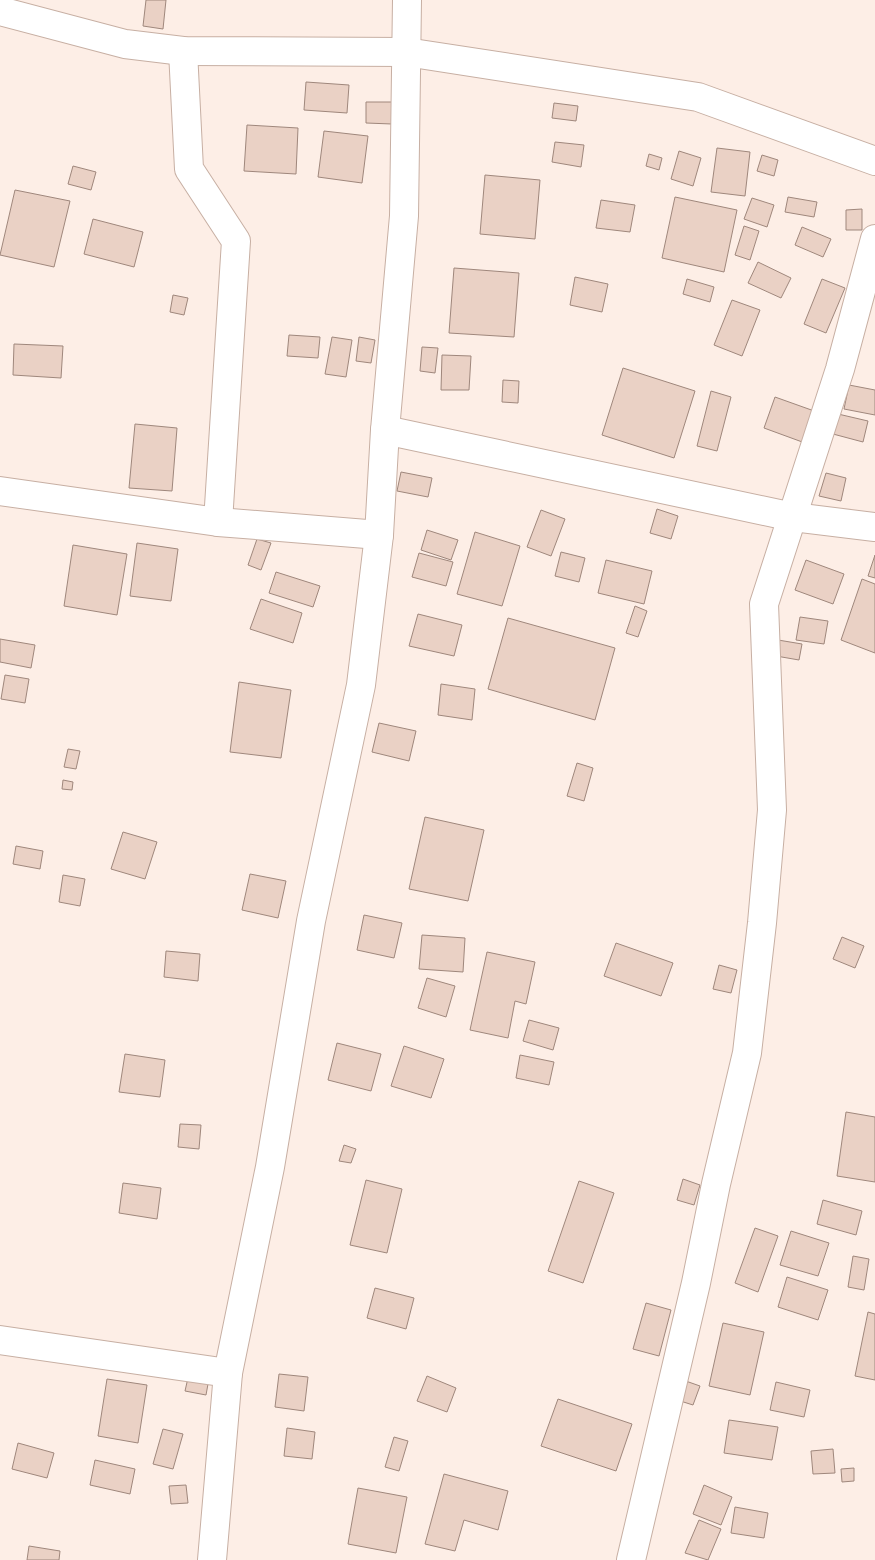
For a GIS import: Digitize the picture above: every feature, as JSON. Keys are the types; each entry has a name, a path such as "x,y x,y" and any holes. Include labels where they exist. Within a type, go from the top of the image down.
{"street":[{"path":"212,1560 228,1373 270,1166 311,921 362,685 379,535 385,430 404,216 406,0"},
{"path":"0,11 125,44 183,51 406,52 698,97 875,161"},
{"path":"183,51 189,169 236,241 218,522"},
{"path":"631,1560 696,1283 716,1184 747,1053 762,923 772,810 764,604 840,369 875,239"},
{"path":"385,430 793,517 875,527"},
{"path":"0,491 218,522 379,535"},
{"path":"0,1340 228,1373"}],"building":[{"path":"146,0 166,0 163,29 143,26"},
{"path":"306,82 349,85 347,113 304,110"},
{"path":"366,102 393,102 392,124 366,123"},
{"path":"554,103 578,106 576,121 552,118"},
{"path":"247,125 298,128 296,174 244,171"},
{"path":"324,131 368,136 362,183 318,177"},
{"path":"555,142 584,145 581,167 552,162"},
{"path":"717,148 750,152 745,196 711,192"},
{"path":"679,151 701,158 693,186 671,179"},
{"path":"649,154 662,158 659,170 646,166"},
{"path":"762,155 778,160 774,176 757,171"},
{"path":"73,166 96,172 91,190 68,184"},
{"path":"485,175 540,180 535,239 480,234"},
{"path":"15,190 70,201 54,267 0,255"},
{"path":"675,197 737,210 724,272 662,258"},
{"path":"788,197 817,202 814,217 785,212"},
{"path":"752,198 774,205 767,227 744,219"},
{"path":"601,200 635,205 630,232 596,228"},
{"path":"862,209 862,230 846,230 846,210"},
{"path":"93,219 143,232 134,267 84,254"},
{"path":"744,226 759,231 750,260 735,255"},
{"path":"802,227 831,239 823,257 795,245"},
{"path":"758,262 791,278 781,298 748,283"},
{"path":"454,268 519,273 514,337 449,333"},
{"path":"575,277 608,284 602,312 570,305"},
{"path":"687,279 714,287 710,302 683,294"},
{"path":"822,279 845,288 826,333 804,324"},
{"path":"173,295 188,298 184,315 170,312"},
{"path":"732,300 760,310 742,356 714,345"},
{"path":"289,335 320,337 318,358 287,356"},
{"path":"332,337 352,340 346,377 325,374"},
{"path":"359,337 375,340 371,363 356,361"},
{"path":"14,344 63,346 61,378 13,375"},
{"path":"422,347 438,348 435,373 420,371"},
{"path":"442,355 471,356 469,390 441,390"},
{"path":"623,368 695,391 674,458 602,435"},
{"path":"503,380 519,381 518,403 502,402"},
{"path":"849,385 875,390 875,415 844,409"},
{"path":"711,391 731,397 717,451 697,446"},
{"path":"775,397 817,412 805,443 764,428"},
{"path":"838,414 868,421 863,442 833,434"},
{"path":"135,424 177,428 172,491 129,488"},
{"path":"401,472 432,478 428,497 397,491"},
{"path":"826,473 846,478 841,501 819,496"},
{"path":"657,509 678,516 671,539 650,533"},
{"path":"541,510 565,519 551,556 527,547"},
{"path":"427,530 458,540 451,560 421,550"},
{"path":"475,532 520,546 502,606 457,594"},
{"path":"257,539 271,543 261,570 248,565"},
{"path":"137,543 178,549 171,601 130,596"},
{"path":"73,545 127,554 117,615 64,606"},
{"path":"561,552 585,558 579,582 555,576"},
{"path":"419,553 453,562 446,586 412,577"},
{"path":"875,555 875,578 868,576"},
{"path":"606,560 652,571 644,604 598,593"},
{"path":"806,560 844,574 833,604 795,590"},
{"path":"276,572 320,586 313,607 269,593"},
{"path":"862,579 875,584 875,653 841,640"},
{"path":"261,599 302,613 293,643 250,629"},
{"path":"635,606 647,611 638,637 626,633"},
{"path":"418,614 462,625 454,656 409,646"},
{"path":"800,617 828,621 824,644 796,640"},
{"path":"508,618 615,648 595,720 488,689"},
{"path":"0,639 35,645 31,668 0,662"},
{"path":"778,640 802,644 799,660 776,656"},
{"path":"5,675 29,679 25,703 1,699"},
{"path":"239,682 291,690 281,758 230,752"},
{"path":"441,684 475,689 472,720 438,715"},
{"path":"379,723 416,731 409,761 372,752"},
{"path":"68,749 80,751 76,769 64,767"},
{"path":"577,763 593,768 584,801 567,796"},
{"path":"63,780 73,782 72,790 62,789"},
{"path":"425,817 484,830 468,901 409,889"},
{"path":"123,832 157,842 145,879 111,869"},
{"path":"16,846 43,851 40,869 13,864"},
{"path":"250,874 286,881 278,918 242,910"},
{"path":"63,875 85,879 80,906 59,902"},
{"path":"364,915 402,923 394,958 357,950"},
{"path":"422,935 465,938 463,972 419,969"},
{"path":"842,937 864,946 855,968 833,959"},
{"path":"616,943 673,963 661,996 604,976"},
{"path":"166,951 200,954 198,981 164,977"},
{"path":"487,952 535,962 526,1004 515,1001 508,1038 470,1030"},
{"path":"719,965 737,970 731,993 713,989"},
{"path":"427,978 455,986 446,1017 418,1008"},
{"path":"529,1020 559,1028 553,1050 523,1041"},
{"path":"337,1043 381,1054 371,1091 328,1080"},
{"path":"404,1046 444,1059 431,1098 391,1086"},
{"path":"125,1054 165,1060 160,1097 119,1092"},
{"path":"520,1055 554,1062 549,1085 516,1078"},
{"path":"846,1112 875,1117 875,1182 837,1176"},
{"path":"180,1124 201,1125 199,1149 178,1147"},
{"path":"344,1145 356,1149 351,1163 339,1161"},
{"path":"683,1179 700,1185 694,1205 677,1200"},
{"path":"366,1180 402,1189 387,1253 350,1245"},
{"path":"579,1181 614,1193 583,1283 548,1271"},
{"path":"123,1183 161,1188 157,1219 119,1213"},
{"path":"823,1200 862,1211 856,1235 817,1224"},
{"path":"755,1228 778,1236 758,1292 735,1283"},
{"path":"791,1231 829,1243 818,1276 780,1265"},
{"path":"853,1256 869,1259 864,1290 848,1287"},
{"path":"787,1277 828,1290 818,1320 778,1307"},
{"path":"375,1288 414,1298 406,1329 367,1318"},
{"path":"646,1303 671,1310 659,1356 633,1349"},
{"path":"868,1312 875,1314 875,1380 855,1376"},
{"path":"723,1323 764,1332 750,1395 709,1386"},
{"path":"190,1369 210,1373 206,1395 185,1391"},
{"path":"279,1374 308,1377 304,1411 275,1407"},
{"path":"427,1376 456,1388 447,1412 417,1401"},
{"path":"107,1379 147,1385 138,1443 98,1436"},
{"path":"680,1379 700,1386 693,1405 674,1399"},
{"path":"776,1382 810,1390 804,1417 770,1410"},
{"path":"558,1399 632,1424 616,1471 541,1446"},
{"path":"729,1420 778,1427 772,1460 724,1453"},
{"path":"287,1428 315,1432 312,1459 284,1456"},
{"path":"163,1429 183,1434 173,1469 153,1464"},
{"path":"394,1437 408,1441 399,1471 385,1467"},
{"path":"18,1443 54,1453 47,1478 12,1469"},
{"path":"833,1449 835,1473 813,1474 811,1451"},
{"path":"95,1460 135,1469 130,1494 90,1485"},
{"path":"854,1468 854,1481 842,1482 841,1469"},
{"path":"444,1474 508,1491 498,1530 464,1520 455,1551 425,1544"},
{"path":"186,1485 188,1503 171,1504 169,1486"},
{"path":"704,1485 732,1497 721,1525 693,1514"},
{"path":"358,1488 407,1497 396,1553 348,1544"},
{"path":"735,1507 768,1513 764,1538 731,1533"},
{"path":"699,1520 721,1529 708,1560 685,1553"},
{"path":"29,1546 60,1551 59,1560 27,1560"}]}
